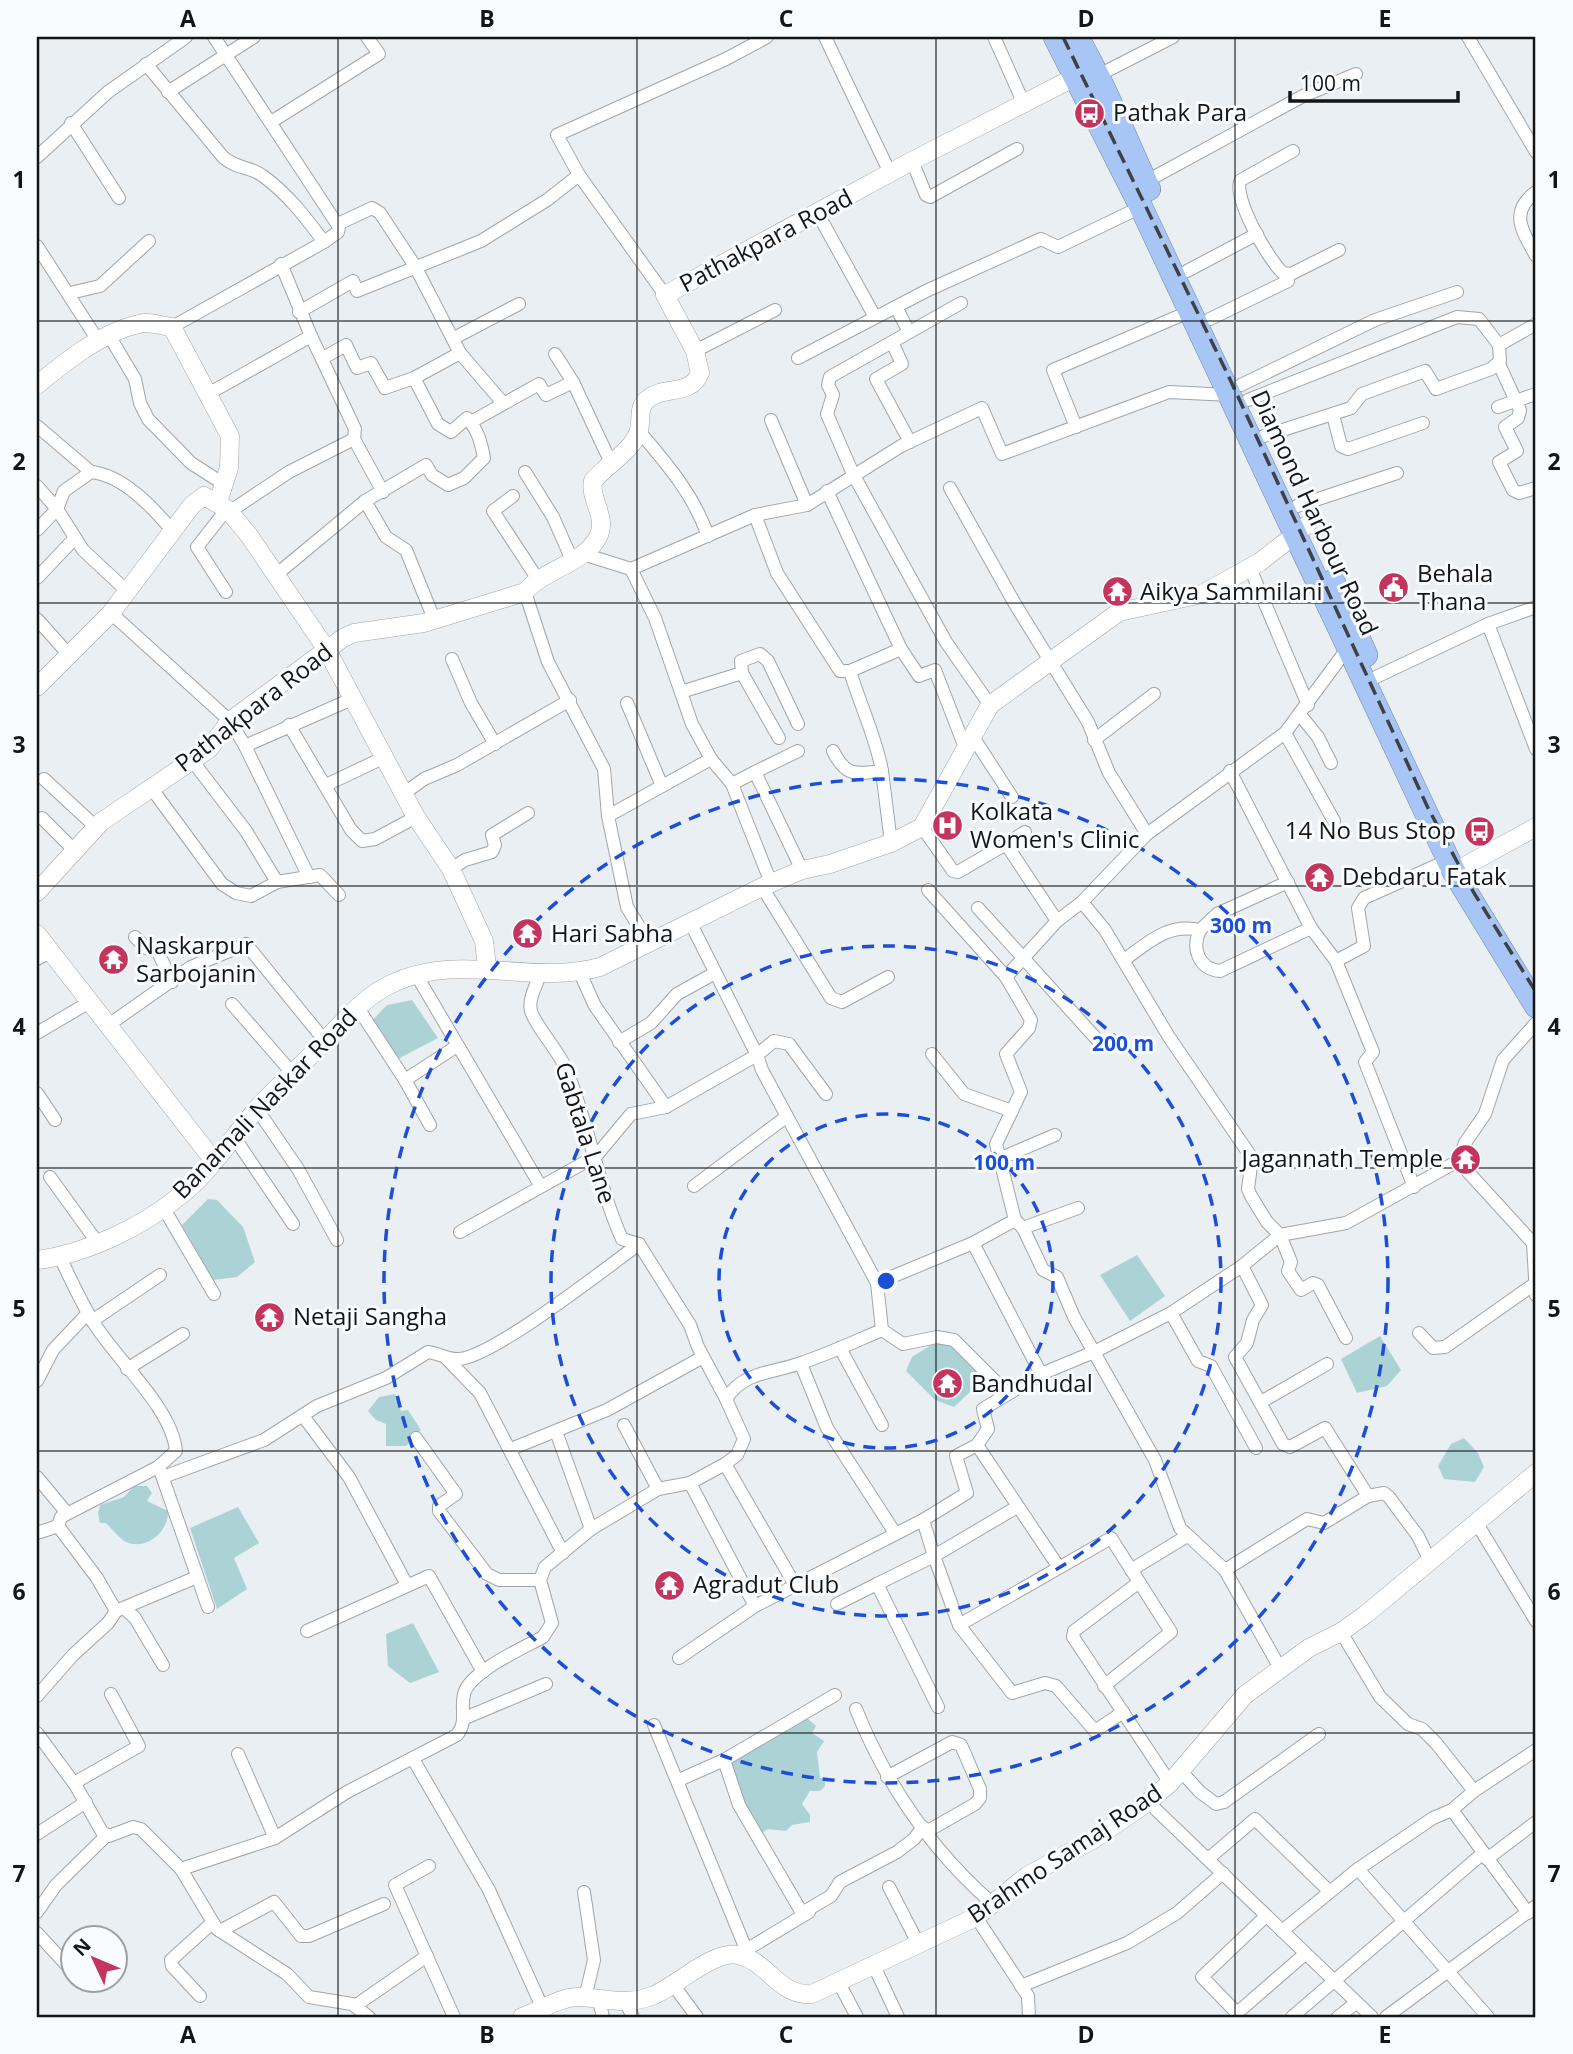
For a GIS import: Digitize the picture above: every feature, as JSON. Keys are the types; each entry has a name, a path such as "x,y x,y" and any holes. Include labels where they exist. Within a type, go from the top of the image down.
{"highway":[{"name":"Diamond Harbour Road","path":"1055,37 1084,79 1141,207 1264,436 1300,521 1347,649 1457,866 1536,1006"},
{"name":"Diamond Harbour Road","path":"1077,37 1084,79 1106,97 1187,271 1200,315"},
{"name":"Diamond Harbour Road","path":"1240,393 1376,677 1457,866 1536,980"}],"street":[{"path":"37,157 71,123 145,64 186,37"},
{"path":"38,383 105,340 142,323 172,327 338,232 338,225 214,37"},
{"path":"168,92 254,37"},
{"path":"271,122 379,54 367,37"},
{"path":"665,295 579,175 558,139 561,131 726,59 767,37"},
{"path":"825,37 890,173"},
{"path":"994,37 1024,104"},
{"path":"1084,79 1173,37"},
{"path":"1468,37 1536,152"},
{"path":"145,64 223,157 234,167 263,176 295,204 324,242"},
{"path":"1145,182 1289,103 1356,74"},
{"name":"Pathakpara Road","path":"695,351 665,295 912,161 1024,104 1084,79"},
{"path":"71,123 119,198"},
{"path":"912,161 926,195 930,197 1017,149"},
{"path":"1293,151 1241,180 1237,186 1258,234 1270,259 1283,273 1291,274 1339,250"},
{"path":"299,312 353,281 357,291 481,241 547,200 579,175"},
{"path":"1536,192 1521,208 1518,216 1519,224 1536,256"},
{"path":"798,358 974,268 1041,239 1058,247 1141,207"},
{"path":"338,225 372,208 386,220 415,267 460,353 503,403"},
{"path":"818,214 875,317"},
{"path":"1187,271 1258,234"},
{"path":"70,293 100,286 149,240"},
{"path":"37,246 135,379 140,403 148,419 191,463 222,482"},
{"path":"281,264 299,312 355,429 354,439 383,492"},
{"path":"1076,426 1054,370 1288,281"},
{"path":"1240,393 1375,320 1457,292"},
{"path":"961,303 830,377 828,385 833,395 827,414 853,474 946,642 990,705"},
{"path":"454,338 519,304"},
{"path":"896,307 909,332"},
{"path":"577,557 599,535 601,524 591,490 593,481 627,449 639,431 640,410 651,395 692,385 698,379 699,364 695,351 775,310"},
{"path":"525,472 577,557 631,569 755,515 807,505 853,474 910,442 982,408 1002,454 1169,393 1240,393 1457,317 1479,319 1499,345 1499,364 1520,410 1518,418 1505,427 1517,451 1499,462 1513,490 1519,493 1536,488"},
{"path":"1499,345 1536,324"},
{"path":"172,327 230,436 229,468 222,482 225,508"},
{"path":"208,394 311,336"},
{"path":"876,379 902,364 892,342"},
{"path":"323,358 346,345 357,368 371,363 385,388 414,378 460,353"},
{"path":"555,354 572,382 611,463"},
{"path":"864,357 910,442"},
{"path":"1264,436 1356,406 1363,394 1425,371 1436,388 1499,364"},
{"path":"276,574 365,501 426,465 432,475 448,485 464,478 484,457 480,436 471,422 467,418 451,432 438,424 414,378"},
{"path":"471,422 539,384 546,395 572,382"},
{"path":"1498,407 1536,394"},
{"path":"1333,415 1342,446 1348,449 1423,423"},
{"path":"771,420 807,505"},
{"path":"37,426 90,472 107,476 141,498 172,530"},
{"path":"639,431 685,489 701,515 708,536"},
{"path":"226,592 197,551 197,547 225,508 354,439"},
{"path":"37,530 57,509 64,491 90,472"},
{"path":"1025,832 958,872 953,871 922,827 990,705 1119,612 1202,594 1250,568 1300,521 1397,473"},
{"path":"37,486 57,509 83,550 128,592"},
{"path":"950,488 982,540 1015,604 1092,729 1094,740 1147,834"},
{"path":"827,491 901,649 919,677 935,670 970,743 1012,797"},
{"path":"37,687 111,613 192,505 204,496 225,508 276,574 327,650 383,758 406,792 416,817 451,869 484,942 487,967"},
{"path":"513,496 493,511 531,585 548,662 604,769 608,816 627,907 649,943"},
{"path":"365,501 386,537 407,551 434,619"},
{"path":"755,515 777,573 840,671 850,671 901,649"},
{"path":"37,578 75,538"},
{"name":"Pathakpara Road","path":"37,892 73,849 108,817 209,749 230,721 354,633 434,619 531,585 577,557"},
{"path":"1250,568 1308,705"},
{"path":"631,569 655,618 692,724 711,759 732,784 767,885 831,998 842,1002 888,977"},
{"path":"1376,677 1488,624 1536,607"},
{"path":"111,613 230,721 309,877"},
{"path":"37,619 70,656"},
{"path":"1488,624 1536,749"},
{"path":"1006,978 1057,921 1082,902 1147,834 1285,733 1301,716 1347,649"},
{"path":"779,738 742,673 741,661 760,654 768,661 798,724"},
{"path":"452,659 471,703 495,744"},
{"path":"850,671 864,717 878,748 891,843"},
{"path":"681,692 742,673"},
{"path":"1094,740 1154,694"},
{"path":"245,746 289,725 305,722 352,699"},
{"path":"406,792 424,779 444,772 570,700"},
{"path":"627,703 662,786"},
{"path":"1301,716 1318,737 1331,763"},
{"path":"289,725 351,830 362,841 375,839 416,817"},
{"path":"1285,733 1334,821"},
{"path":"732,784 798,751"},
{"path":"833,751 840,765 847,770 858,774 882,771"},
{"path":"326,785 383,758"},
{"path":"191,759 246,831 277,882"},
{"path":"608,816 711,759"},
{"path":"1230,771 1311,928 1336,961 1367,1031 1373,1052 1365,1062 1414,1187"},
{"path":"755,772 803,870"},
{"path":"44,779 97,828"},
{"path":"152,789 226,888 251,896 277,882 320,875 339,895"},
{"path":"451,869 465,860 492,852 495,845 492,835 528,813"},
{"path":"42,818 73,849"},
{"name":"Banamali Naskar Road","path":"37,1260 60,1257 97,1242 181,1196 257,1109 358,1008 393,983 417,976 487,967 540,975 580,973 600,967 767,885 803,870 830,864 891,843 922,827"},
{"path":"1336,961 1364,946 1358,908 1364,898 1457,866 1536,827"},
{"path":"1006,844 1057,921"},
{"path":"1288,882 1217,914 1200,930 1196,943 1200,962 1210,970 1220,971 1311,928"},
{"path":"928,890 1006,978 1031,1020 1029,1028 1006,1054 1021,1092 997,1138 996,1150 1019,1224 1043,1270 1057,1277 1074,1317 1155,1460 1170,1506 1187,1536 1225,1570 1281,1670"},
{"path":"1082,902 1124,960 1169,1037 1252,1158 1248,1189 1267,1222 1280,1235 1291,1262 1288,1271 1297,1288 1301,1290 1313,1283 1318,1285 1346,1338"},
{"path":"978,908 1102,1045"},
{"path":"690,922 786,1117 877,1283 882,1330"},
{"path":"1124,960 1168,931 1185,927 1200,930"},
{"path":"37,934 44,955 107,1026 214,1161"},
{"path":"135,937 146,948 157,950 172,982"},
{"path":"107,1026 191,968 246,944 325,1041"},
{"path":"580,973 587,992 619,1042 666,1107"},
{"path":"619,1042 651,1023 677,994 715,973"},
{"name":"Gabtala Lane","path":"540,975 531,1000 531,1010 566,1069 596,1156 612,1217 622,1239 639,1244"},
{"path":"417,976 540,1185"},
{"path":"37,1033 88,1003"},
{"path":"232,1004 293,1074"},
{"path":"358,1008 405,1080 430,1125"},
{"path":"679,1658 755,1606 923,1520 967,1493 957,1456 976,1445 989,1424 982,1414 983,1409 1007,1393 1041,1374 1094,1353 1171,1313 1242,1266 1280,1235 1346,1223 1458,1161 1465,1143 1485,1114 1503,1060 1536,1023"},
{"path":"460,1232 596,1156 631,1114 666,1107 757,1055 774,1041 789,1044 826,1094"},
{"path":"405,1080 457,1046"},
{"path":"932,1054 964,1094 1013,1111"},
{"path":"37,1093 55,1120"},
{"path":"257,1109 298,1169 337,1240"},
{"path":"694,1186 786,1117"},
{"path":"999,1159 1055,1135"},
{"path":"234,1137 293,1224"},
{"path":"1419,1333 1433,1348 1445,1347 1535,1290 1536,1256 1533,1243 1458,1161"},
{"path":"50,1177 97,1242"},
{"path":"163,1207 214,1293"},
{"path":"877,1283 1019,1224 1077,1208"},
{"path":"37,1533 58,1526 66,1512 161,1472 264,1440 327,1401 386,1378 428,1352 445,1357 468,1358 496,1344 639,1244 690,1325 744,1439 737,1455 725,1464 690,1483 658,1489 591,1529 540,1572 540,1580 552,1615 549,1630 543,1637 482,1672 465,1690 464,1726 457,1735 347,1792 275,1838 180,1869"},
{"path":"973,1244 1041,1374"},
{"path":"60,1257 90,1317 155,1405 176,1442 176,1451 161,1472"},
{"path":"1242,1266 1262,1305 1253,1320 1247,1343 1236,1352 1235,1357 1283,1444 1290,1447 1320,1429 1329,1431 1368,1496"},
{"path":"37,1381 53,1350 90,1317 160,1275"},
{"path":"1171,1313 1198,1361 1211,1366 1256,1448"},
{"path":"726,1399 732,1390 763,1370 801,1364 882,1330"},
{"path":"882,1330 903,1344 937,1337 954,1340 1007,1393"},
{"path":"127,1369 183,1334"},
{"path":"840,1348 882,1425"},
{"path":"445,1357 480,1393 563,1553"},
{"path":"511,1449 607,1409 703,1357"},
{"path":"801,1364 827,1428 895,1534"},
{"path":"1261,1402 1327,1364"},
{"path":"303,1416 349,1477 407,1585"},
{"path":"624,1425 658,1489"},
{"path":"558,1437 591,1529"},
{"path":"416,1438 456,1494 439,1506 439,1511 487,1574 499,1580 540,1580"},
{"path":"976,1445 1058,1566"},
{"path":"725,1464 795,1585"},
{"path":"161,1472 208,1608"},
{"name":"Brahmo Samaj Road","path":"748,1954 795,1993 812,1994 975,1917 994,1905 1027,1876 1094,1839 1148,1802 1175,1777 1245,1695 1309,1648 1341,1632 1536,1473"},
{"path":"37,1477 66,1512"},
{"path":"690,1483 755,1606"},
{"path":"1225,1570 1307,1519 1324,1523 1368,1496 1384,1493 1418,1536 1430,1561"},
{"path":"837,1604 934,1556 1017,1507"},
{"path":"923,1520 959,1625 1012,1693 1045,1683 1056,1686 1095,1731 1123,1713"},
{"path":"1476,1522 1536,1621"},
{"path":"58,1526 120,1609 135,1618 163,1665"},
{"path":"1131,1570 1187,1536"},
{"path":"959,1625 1111,1538 1171,1632 1104,1686"},
{"path":"307,1631 429,1576 482,1672"},
{"path":"37,1696 120,1609 197,1577"},
{"path":"1138,1583 1074,1631 1074,1642 1123,1713 1175,1777 1216,1804 1223,1802 1319,1734"},
{"path":"877,1584 938,1707"},
{"path":"1341,1632 1380,1697 1408,1724 1422,1729 1474,1791"},
{"path":"465,1718 545,1684"},
{"path":"74,1783 139,1746 111,1694"},
{"path":"679,1780 724,1760 835,1695"},
{"path":"856,1709 887,1777 947,1860 994,1905"},
{"path":"654,1724 748,1954"},
{"path":"37,1733 74,1783 106,1836"},
{"path":"724,1760 739,1805 802,1913 831,1896 840,1882 897,1852 924,1829 975,1804 980,1798 980,1789 961,1745 952,1742 887,1777"},
{"path":"1282,1931 1358,1869 1433,1818 1452,1810 1474,1791 1536,1750"},
{"path":"238,1754 275,1838"},
{"path":"413,1759 489,1890 543,2009"},
{"path":"37,1835 86,1802"},
{"path":"1148,1802 1372,2017"},
{"path":"1387,2017 1532,1909 1485,1856 1452,1810"},
{"path":"1208,1858 1255,1819 1329,1891"},
{"path":"1292,2017 1404,1920 1485,1856 1536,1822"},
{"path":"39,1904 106,1836 137,1828 180,1869 216,1927 287,1974 309,1997 344,2001 369,2017"},
{"path":"429,1866 395,1885 454,2017"},
{"path":"1358,1869 1488,2017"},
{"path":"1021,1986 1127,1943 1177,1913 1223,1874"},
{"path":"889,1887 919,1945"},
{"path":"584,1892 594,1960 596,2006"},
{"path":"200,1996 172,1966 172,1959 216,1927 274,1902 301,1936 309,1936 384,1904"},
{"path":"522,2017 567,1998 596,2006 629,2009 674,1986 717,1957 748,1954 812,1910 832,1902"},
{"path":"1266,1916 1202,1977 1239,2015 1305,1954"},
{"path":"975,1917 1028,1996 1029,2017"},
{"path":"37,1933 60,1958"},
{"path":"355,2006 427,1956"},
{"path":"874,1966 898,2017"},
{"path":"839,1983 857,2017"},
{"path":"674,1986 697,2017"},
{"path":"1338,2017 1356,2003"}],"water":[{"path":"412,1000 438,1038 394,1061 370,1023 387,1005"},
{"path":"208,1199 217,1200 243,1227 255,1262 237,1277 213,1280 182,1225"},
{"path":"1137,1255 1165,1296 1130,1321 1100,1275"},
{"path":"1380,1336 1401,1370 1387,1386 1357,1393 1341,1359"},
{"path":"939,1340 965,1355 988,1375 954,1407 935,1400 906,1371 912,1357"},
{"path":"395,1394 401,1411 408,1410 421,1430 406,1446 386,1446 386,1424 376,1420 368,1411 379,1397"},
{"path":"1464,1438 1478,1453 1484,1467 1475,1482 1444,1479 1438,1466 1451,1444"},
{"path":"134,1486 147,1486 152,1493 147,1501 168,1511 161,1532 142,1544 123,1540 106,1523 100,1523 98,1513 100,1505 124,1497"},
{"path":"238,1507 259,1543 234,1558 247,1589 217,1609 190,1528"},
{"path":"413,1623 439,1672 410,1683 388,1666 386,1634"},
{"path":"807,1718 816,1726 812,1733 824,1741 817,1752 820,1778 825,1778 825,1786 820,1791 810,1791 802,1804 810,1815 810,1822 792,1825 786,1831 768,1829 760,1834 760,1829 739,1803 731,1761"}],"railway":[{"path":"1063,37 1228,375 1428,808 1474,893 1536,992"}],"place":[{"name":"Pathak Para","path":"1090,113"},
{"name":"Behala Thana","path":"1394,588"},
{"name":"Aikya Sammilani","path":"1117,592"},
{"name":"Kolkata Women's Clinic","path":"947,826"},
{"name":"14 No Bus Stop","path":"1479,831"},
{"name":"Debdaru Fatak","path":"1319,877"},
{"name":"Hari Sabha","path":"528,934"},
{"name":"Naskarpur Sarbojanin","path":"113,960"},
{"name":"Jagannath Temple","path":"1466,1159"},
{"name":"Netaji Sangha","path":"270,1317"},
{"name":"Bandhudal","path":"948,1384"},
{"name":"Agradut Club","path":"670,1585"}]}
